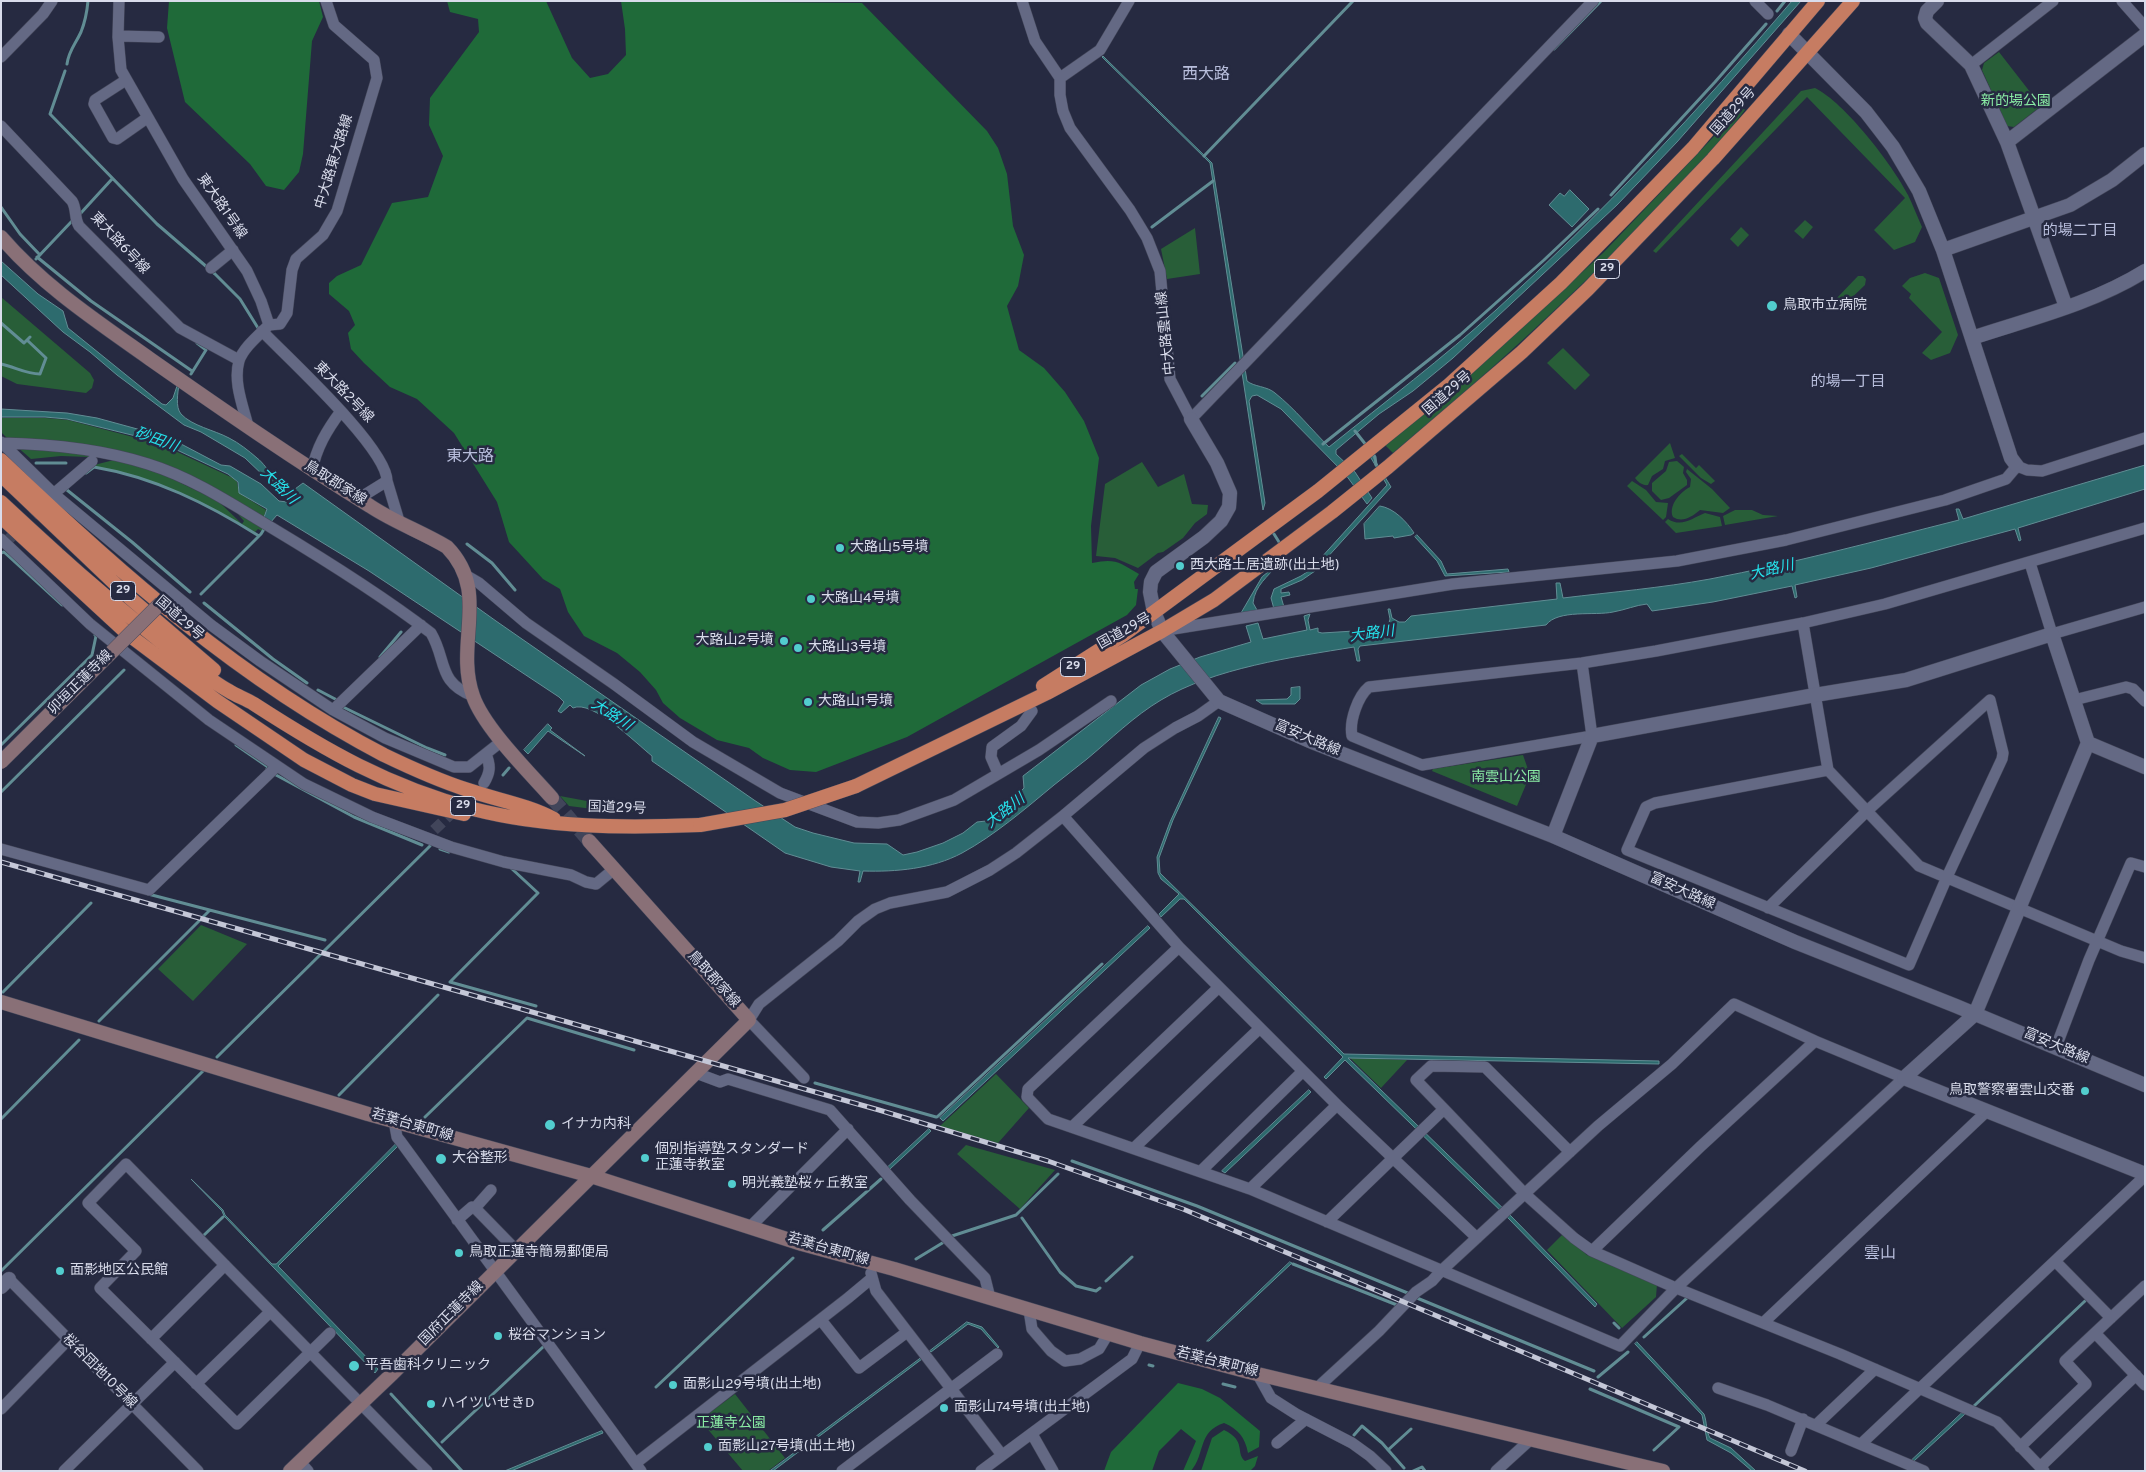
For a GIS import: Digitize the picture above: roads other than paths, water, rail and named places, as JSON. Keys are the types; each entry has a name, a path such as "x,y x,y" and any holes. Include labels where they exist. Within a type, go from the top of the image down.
{"highway":[{"name":"国道29号","path":"990,720 1123,635 1318,491 1448,385 1561,283 1693,148 1818,1"},
{"name":"国道29号","path":"1,502 64,562 119,608 228,691 250,702 314,742 388,781 475,809 555,823 634,827 700,825 785,810 856,786 1047,693 1162,631 1214,600 1273,556 1388,467 1522,352 1588,289 1713,159 1853,1"},
{"path":"1,460 57,514 160,603 230,659 297,705 388,756 456,785 540,812 555,823"},
{"name":"国道29号","path":"1,475 130,598 250,702"},
{"path":"1,517 129,635 304,760 352,785 376,794 437,809 498,820 555,823"}],"main road":[{"name":"鳥取郡家線","path":"1,238 15,253 71,301 312,471 358,499 446,547 462,565 467,576 470,597 467,651 468,680 476,704 502,741 552,798"},
{"name":"卯垣正蓮寺線","path":"1,762 160,603"},
{"name":"鳥取郡家線","path":"589,841 749,1020 591,1176"},
{"name":"若葉台東町線","path":"1,1002 394,1121 591,1176 750,1227 1108,1334 1317,1388 1663,1471"},
{"name":"国府正蓮寺線","path":"299,1468 591,1176"}],"street":[{"path":"1,57 43,14 52,1"},
{"name":"東大路1号線","path":"119,1 118,36 121,70 187,186 247,271 261,301 266,328"},
{"name":"中大路東大路線","path":"266,328 280,324 288,312 292,270 296,259 315,244 334,218 377,78 374,60 334,25 326,1"},
{"path":"1022,1 1035,41 1060,78 1100,50 1130,1"},
{"path":"1191,419 1593,1"},
{"path":"1755,1 1768,14"},
{"path":"1937,1 1927,11 1925,18 1972,65 2007,142 2066,307"},
{"path":"1972,65 2053,1"},
{"path":"2122,1 2145,27"},
{"path":"1789,34 1866,112 1893,147 1920,191 1943,250 2011,458 2017,466 2027,470 2042,471 2145,438"},
{"path":"2007,142 2145,35"},
{"path":"118,36 159,37"},
{"name":"中大路雲山線","path":"1060,78 1060,95 1063,111 1070,128 1130,210 1147,238 1160,271 1170,379 1217,463 1230,493 1229,507 1221,521 1204,537 1156,572 1151,582 1150,592 1154,612 1162,631 1219,701"},
{"path":"126,80 95,100 94,104 113,138 117,139 147,118"},
{"name":"東大路6号線","path":"1,126 76,206 76,222 79,226 164,314 180,328 239,360"},
{"path":"1943,250 2070,205 2112,180 2145,154"},
{"path":"211,268 233,250"},
{"path":"1972,338 2066,307 2107,291 2145,271"},
{"path":"248,426 238,386 239,360 266,328"},
{"name":"東大路2号線","path":"266,328 363,435 383,466 399,521"},
{"path":"312,471 315,456 326,432 341,411"},
{"path":"1,443 52,496 211,624 260,661 334,710 385,738 454,767 469,767 502,741"},
{"path":"1,443 38,444 105,452 148,464 207,488 356,579 421,625 431,633 438,644 441,662 455,688 473,696"},
{"path":"52,496 92,461"},
{"path":"1162,631 1453,584 1677,561 1786,540 1945,500 2006,480 2017,466"},
{"path":"358,499 387,481"},
{"path":"2145,528 1886,604 1803,623 1681,647 1582,663 1369,687 1362,692 1350,728 1352,736 1422,766 1906,680 2145,607"},
{"path":"4,542 90,624 209,720 276,767 304,784 372,817 431,834 451,847 504,862 570,875 596,884 613,870"},
{"path":"1179,947 1028,1090 1027,1097 1048,1120 1250,1188 1620,1346 1676,1288 1975,1014 2088,743 2030,563"},
{"path":"467,576 480,583 526,623 694,742 780,793 857,822 878,824 899,820 954,800 1039,750 1111,701"},
{"path":"1803,623 1828,770 1919,866 2121,951 2145,958"},
{"path":"334,710 421,625"},
{"path":"1553,836 1592,736 1582,663"},
{"path":"2074,700 2126,686 2145,701"},
{"path":"1768,908 1867,811 1990,700 2003,753 2002,759 1947,877 1909,966 1768,908 1627,850 1646,807 1655,803 1828,770"},
{"path":"804,1078 749,1020 759,1004 838,941 858,921 874,910 890,902 927,897 964,884 1016,853 1144,748 1198,716 1219,701"},
{"name":"富安大路線","path":"1219,701 1312,742 1553,836 1795,942 2056,1047 2145,1085"},
{"path":"998,773 991,757 992,747 1021,726 1032,711"},
{"path":"2088,743 2145,767"},
{"path":"484,783 489,774 490,763 486,754"},
{"path":"1,849 149,890 276,767"},
{"path":"1063,816 1179,947 1393,1160 1477,1238"},
{"path":"2056,1047 2131,862 2145,867"},
{"path":"1072,1128 1219,987"},
{"path":"1317,1388 1379,1331 1416,1292 1432,1282 1441,1271 1570,1152 1672,1064 1734,1004 1815,1041 2145,1175 1861,1444"},
{"path":"1134,1148 1260,1028"},
{"path":"1592,1250 1815,1041"},
{"path":"1570,1152 1485,1067 1431,1066 1416,1080 1525,1194 1574,1238 1592,1250 1676,1288 1875,1369 1997,1422 2042,1469 2136,1375"},
{"path":"1201,1171 1303,1071"},
{"path":"696,1073 720,1082 728,1079 830,1110 910,1200 985,1278 990,1298"},
{"path":"1250,1188 1338,1106"},
{"path":"1327,1222 1444,1109"},
{"path":"1763,1323 1986,1112"},
{"path":"394,1121 397,1136 401,1142 638,1467 872,1278"},
{"path":"750,1227 848,1129"},
{"path":"330,1333 310,1353 237,1424 100,1288 136,1251 88,1203 126,1164 310,1353 427,1471"},
{"path":"457,1220 472,1208 475,1208 492,1190"},
{"path":"475,1208 516,1250"},
{"path":"867,1261 876,1291 1002,1455"},
{"path":"2055,1261 2111,1318"},
{"path":"151,1339 225,1266"},
{"name":"桜谷団地10号線","path":"5,1283 68,1340 198,1471"},
{"path":"2020,1447 2086,1384 2065,1361 2145,1286"},
{"path":"1029,1310 1032,1329 1050,1351 1065,1361 1080,1359 1099,1349 1108,1334"},
{"path":"196,1384 270,1312"},
{"path":"821,1320 859,1368 908,1332"},
{"path":"2095,1333 2145,1385"},
{"path":"1,1409 68,1340"},
{"path":"981,1471 1132,1360 1140,1343"},
{"path":"842,1471 997,1354"},
{"path":"64,1471 175,1362"},
{"path":"1816,1425 1875,1369"},
{"path":"1257,1373 1271,1398 1352,1443 1386,1471"},
{"path":"1718,1388 1802,1419 1924,1471"},
{"path":"1277,1443 1306,1419"},
{"path":"1791,1451 1802,1419"},
{"path":"1032,1434 1053,1471"},
{"path":"1496,1471 1530,1440"}],"water":[{"path":"1792,1 1801,1 1677,142 1617,205 1453,358 1413,391 1379,414 1336,450 1336,454 1355,472 1372,498 1367,504 1346,475 1281,409 1257,395 1252,396 1249,401 1265,503 1263,510 1210,163 1103,56 1212,163 1247,381 1275,393 1329,447 1476,328 1574,237 1649,160"},
{"path":"1570,190 1589,209 1572,227 1549,205 1560,193 1564,196"},
{"path":"1,261 38,294 63,311 68,328 162,404 166,405 173,398 178,383 178,407 181,414 186,418 240,445 261,462 283,486 295,489 303,483 496,621 795,827 854,843 887,844 903,855 943,843 963,833 977,822 986,821 1003,809 1024,788 1023,776 1141,685 1170,669 1200,657 1251,642 1246,626 1258,623 1263,639 1307,630 1304,616 1310,614 1308,620 1310,630 1318,628 1318,632 1322,633 1354,631 1389,623 1388,609 1390,609 1392,618 1399,622 1405,622 1411,616 1557,599 1556,583 1560,583 1563,598 1710,579 1804,559 1959,520 1956,509 1959,509 1963,519 2145,465 2145,489 2018,528 2021,540 2019,541 2015,529 1871,568 1795,585 1797,597 1795,598 1792,586 1713,602 1652,611 1647,604 1639,605 1605,613 1568,615 1552,620 1546,625 1360,646 1358,649 1360,661 1357,661 1354,647 1255,665 1229,672 1182,689 1151,706 1010,821 962,853 939,863 926,866 888,871 863,871 860,882 858,882 860,871 831,867 785,853 652,761 652,756 602,716 591,710 581,707 573,708 570,705 561,713 558,711 564,702 559,697 369,571 277,515 270,523 263,520 267,509 239,493 238,482 228,474 160,442 67,419 1,417 1,409 67,413 97,418 152,433 183,445 221,465 230,466 261,484 279,501 287,502 287,498 245,458 201,432 184,425 63,332 1,275"},
{"path":"1370,452 1391,487 1315,571 1302,580 1281,589 1281,593 1289,592 1290,595 1281,597 1284,607 1274,609 1271,598 1274,589 1310,570 1387,485 1368,453"},
{"path":"1380,506 1400,516 1414,533 1394,538 1393,536 1365,539 1364,524"},
{"path":"1417,535 1441,561 1447,574 1508,569 1509,572 1445,576 1437,561 1415,537"},
{"path":"1277,565 1256,591 1253,603 1257,610 1241,613 1262,577"},
{"path":"1300,687 1300,699 1295,704 1262,704 1256,700 1287,699 1291,695 1291,688"},
{"path":"1219,717 1221,718 1173,820 1159,858 1160,873 1344,1054 1659,1061 1659,1064 1348,1058 1512,1217 1597,1304 1595,1307 1509,1219 1345,1060 1326,1079 1324,1077 1343,1057 1184,899 1180,899 1161,917 1159,914 1179,894 1161,879 1158,873 1157,857 1170,822"},
{"path":"548,724 552,728 550,730 585,756 548,731 528,754 524,750"},
{"path":"1148,926 1150,928 943,1121 940,1118"},
{"path":"1309,1090 1311,1092 1225,1173 1222,1171"},
{"path":"929,1129 931,1131 890,1169 888,1167"},
{"path":"398,1142 400,1144 278,1266 378,1369 375,1373 224,1216 222,1211 191,1179 223,1210 225,1215 272,1264 276,1264"},
{"path":"1290,1262 1292,1263 1207,1341"},
{"path":"967,1322 982,1327 999,1347 981,1329 968,1324 930,1351"},
{"path":"1637,1342 1704,1414 1710,1438 1731,1448 1756,1471 1752,1471 1731,1453 1707,1440 1702,1415 1635,1344"},
{"path":"921,1358 773,1471 770,1471"},
{"path":"1962,1413 1965,1414 1914,1461 1912,1460"},
{"path":"602,1431 603,1433 511,1471 505,1471"}],"waterway":[{"path":"67,64 86,17 88,1"},
{"path":"1204,156 1353,1"},
{"path":"1554,49 1601,1"},
{"path":"1777,11 1785,1"},
{"path":"1611,195 1766,24"},
{"path":"65,71 50,114 157,224 215,274 240,299 258,328"},
{"path":"80,214 112,179"},
{"path":"1152,227 1213,181"},
{"path":"1,207 20,234 40,255"},
{"path":"1323,444 1460,335 1598,209"},
{"path":"36,259 72,221"},
{"path":"37,257 91,301 192,371"},
{"path":"1,323 24,343 30,337"},
{"path":"1,364 30,373 40,374 46,358 27,340"},
{"path":"191,374 206,350 197,343"},
{"path":"1202,396 1235,363"},
{"path":"1355,431 1366,445"},
{"path":"1372,452 1376,465"},
{"path":"36,463 66,463"},
{"path":"86,473 94,467 159,485 220,513 259,536"},
{"path":"67,490 190,592"},
{"path":"201,594 261,534 266,526"},
{"path":"1274,534 1279,542"},
{"path":"467,544 492,563 515,590"},
{"path":"1,553 4,552 62,605"},
{"path":"204,603 273,659 307,683"},
{"path":"380,657 401,632"},
{"path":"1,745 92,655 95,635"},
{"path":"1,792 124,670"},
{"path":"318,690 337,700"},
{"path":"343,707 445,755"},
{"path":"236,745 268,767 267,769"},
{"path":"503,775 509,768"},
{"path":"276,775 354,817 422,845"},
{"path":"217,1057 430,846"},
{"path":"440,849 449,852"},
{"path":"511,868 538,893 450,982 536,1006"},
{"path":"148,894 325,940"},
{"path":"3,992 91,903"},
{"path":"99,1021 209,911"},
{"path":"937,1117 1102,964"},
{"path":"339,1095 438,995"},
{"path":"425,1117 527,1018 634,1050"},
{"path":"1,1119 79,1040"},
{"path":"1,1271 204,1070"},
{"path":"815,1083 936,1117"},
{"path":"1072,1161 1197,1206 1410,1294"},
{"path":"952,1236 1016,1215 1058,1174"},
{"path":"823,1230 881,1179"},
{"path":"203,1236 223,1217"},
{"path":"1022,1218 1060,1272 1076,1286 1096,1291 1100,1288"},
{"path":"916,1259 944,1242"},
{"path":"1106,1281 1132,1257"},
{"path":"656,1387 793,1258"},
{"path":"1293,1264 1397,1305"},
{"path":"1417,1298 1594,1371"},
{"path":"1644,1337 1687,1298"},
{"path":"1974,1406 2085,1301"},
{"path":"1614,1323 1619,1328"},
{"path":"442,1442 543,1347"},
{"path":"1598,1377 1628,1352"},
{"path":"1149,1365 1153,1366"},
{"path":"1223,1384 1235,1387"},
{"path":"1590,1389 1679,1427 1654,1450"},
{"path":"391,1394 462,1471"},
{"path":"1354,1435 1362,1426 1382,1443 1404,1468"},
{"path":"1388,1450 1411,1429"},
{"path":"1413,1471 1422,1467 1425,1471"}],"tunnel":[{"path":"9,539 44,504"},
{"path":"434,830 478,788"},
{"path":"552,798 589,841"}],"railway":[{"path":"1,862 879,1110 1048,1161 1183,1209 1805,1471"}],"place":[{"name":"鳥取市立病院","path":"1772,306"},
{"name":"大路山5号墳","path":"840,548"},
{"name":"西大路土居遺跡(出土地)","path":"1180,566"},
{"name":"大路山4号墳","path":"811,599"},
{"name":"大路山2号墳","path":"784,641"},
{"name":"大路山3号墳","path":"798,648"},
{"name":"大路山1号墳","path":"808,702"},
{"name":"鳥取警察署雲山交番","path":"2085,1091"},
{"name":"イナカ内科","path":"550,1125"},
{"name":"個別指導塾スタンダード 正蓮寺教室","path":"645,1158"},
{"name":"大谷整形","path":"441,1159"},
{"name":"明光義塾桜ヶ丘教室","path":"732,1184"},
{"name":"鳥取正蓮寺簡易郵便局","path":"459,1253"},
{"name":"面影地区公民館","path":"60,1271"},
{"name":"桜谷マンション","path":"498,1336"},
{"name":"平吾歯科クリニック","path":"354,1366"},
{"name":"面影山29号墳(出土地)","path":"673,1385"},
{"name":"ハイツいせきD","path":"431,1404"},
{"name":"面影山74号墳(出土地)","path":"944,1408"},
{"name":"面影山27号墳(出土地)","path":"708,1447"}],"district":[{"name":"西大路","path":"1206,76"},
{"name":"的場二丁目","path":"2080,232"},
{"name":"的場一丁目","path":"1848,383"},
{"name":"東大路","path":"470,458"},
{"name":"雲山","path":"1880,1255"}],"park label":[{"name":"新的場公園","path":"2016,102"},
{"name":"南雲山公園","path":"1506,778"},
{"name":"正蓮寺公園","path":"731,1424"}],"water label":[{"name":"砂田川","path":"156,441"},
{"name":"大路川","path":"278,487"},
{"name":"大路川","path":"1772,571"},
{"name":"大路川","path":"1372,635"},
{"name":"大路川","path":"611,716"},
{"name":"大路川","path":"1006,812"}]}
